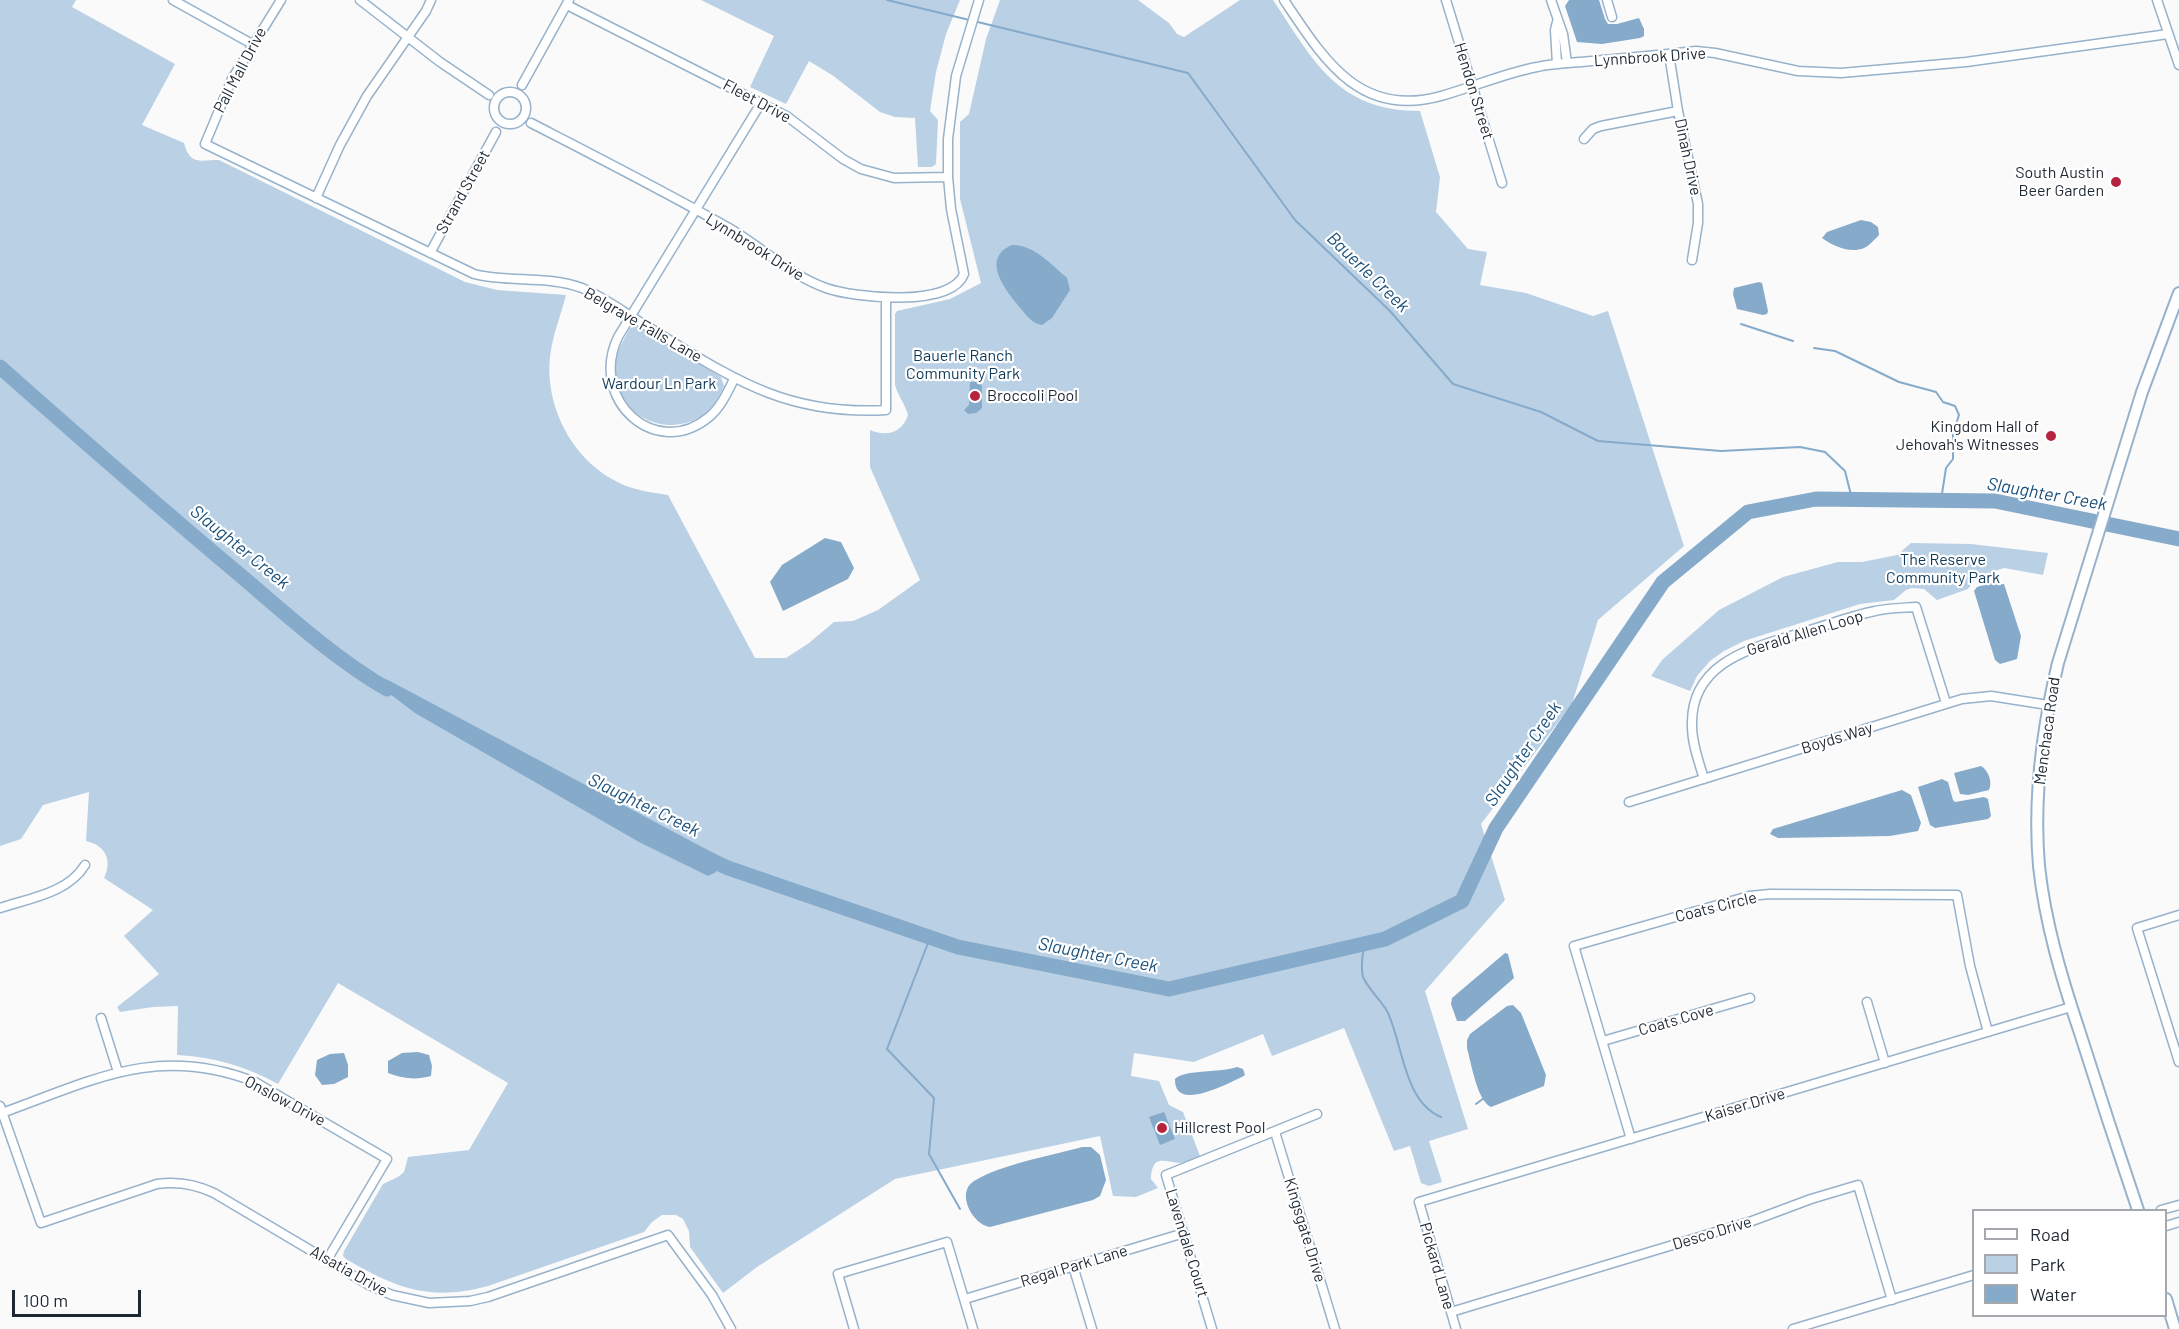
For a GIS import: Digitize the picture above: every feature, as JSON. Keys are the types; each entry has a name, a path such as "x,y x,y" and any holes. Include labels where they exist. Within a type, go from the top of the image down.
{"main road":[{"name":"Menchaca Road","path":"2138,1209 2053,942 2039,866 2037,813 2039,770 2048,705 2058,663 2142,392 2179,293"},
{"path":"2167,1302 2175,1329"}],"street":[{"path":"173,0 252,44"},
{"name":"Pall Mall Drive","path":"205,144 225,93 280,0"},
{"path":"360,0 408,38 489,95 494,104 494,115 497,119 506,124 519,122 526,112"},
{"path":"316,198 359,110 426,11 431,0"},
{"name":"Lynnbrook Drive","path":"519,122 531,123 731,228 782,265 812,282 862,297 886,298 925,294 951,287 961,280 964,268 953,222 948,177 948,139 956,76 979,0"},
{"name":"Lynnbrook Drive","path":"1284,0 1328,62 1348,80 1370,93 1412,100 1439,97 1535,67 1562,63 1708,52 1798,71 1841,73 1965,62 2168,34"},
{"name":"Hendon Street","path":"1446,0 1502,183"},
{"path":"1551,0 1564,41 1562,63"},
{"path":"1607,0 1612,17"},
{"path":"2157,0 2179,65"},
{"path":"489,95 513,92 522,85 568,2"},
{"name":"Fleet Drive","path":"568,2 797,122 843,159 871,172 907,179 948,177"},
{"name":"Dinah Drive","path":"1670,54 1678,111 1698,204 1698,223 1692,260"},
{"path":"522,85 522,97"},
{"path":"513,92 525,101 526,112 531,123"},
{"path":"494,104 499,95"},
{"path":"734,379 725,398 715,411 695,426 678,430 660,430 636,420 622,408 612,388 610,368 614,346 761,103"},
{"path":"1584,139 1593,129 1601,126 1678,111"},
{"name":"Strand Street","path":"496,132 497,119"},
{"name":"Strand Street","path":"430,253 496,132 506,124"},
{"name":"Belgrave Falls Lane","path":"205,144 458,268 484,277 557,282 580,287 734,379 781,398 810,406 846,411 886,410 886,298"},
{"name":"Gerald Allen Loop","path":"1704,779 1694,747 1692,727 1692,716 1698,695 1711,674 1723,663 1737,654 1762,645 1869,612 1916,607 1946,704"},
{"name":"Boyds Way","path":"1629,802 1972,697 1992,696 2048,705"},
{"path":"0,908 65,886 78,876 85,865"},
{"name":"Coats Circle","path":"1631,1139 1574,946 1732,900 1770,894 1957,895 1970,966 1989,1032"},
{"path":"2179,915 2137,928 2179,1062"},
{"name":"Coats Cove","path":"1603,1041 1750,998"},
{"path":"1867,1002 1885,1063"},
{"name":"Kaiser Drive","path":"1419,1202 2072,1007"},
{"path":"101,1018 118,1072"},
{"name":"Onslow Drive","path":"1,1109 118,1072 153,1065 176,1064 203,1067 239,1076 275,1093 387,1159 327,1260"},
{"name":"Alsatia Drive","path":"1,1109 41,1223 146,1187 180,1182 202,1187 214,1193 375,1288 392,1295 429,1303 479,1299 668,1235 712,1295 731,1329"},
{"name":"Lavendale Court","path":"1212,1329 1166,1175 1317,1114"},
{"name":"Kingsgate Drive","path":"1275,1132 1335,1329"},
{"name":"Desco Drive","path":"1451,1312 1752,1221 1811,1199 1858,1185 1892,1300"},
{"name":"Pickard Lane","path":"1419,1202 1456,1329"},
{"name":"Regal Park Lane","path":"964,1299 1184,1233"},
{"path":"854,1329 838,1274 947,1242 973,1329"},
{"path":"1073,1266 1092,1329"},
{"path":"1796,1328 1972,1276"}],"green space":[{"name":"Bauerle Ranch Community Park","path":"0,0 76,0 72,7 175,64 142,125 184,143 189,155 193,158 202,161 219,160 465,282 497,290 566,295 550,357 553,400 560,420 570,439 583,456 599,470 616,481 636,489 668,495 755,658 786,658 834,622 853,621 878,610 920,580 870,467 870,430 882,433 893,432 902,426 908,415 895,385 895,314 897,311 950,299 981,283 960,199 960,122 969,114 986,39 1000,0 1138,0 1169,23 1177,34 1184,37 1240,0 1273,0 1316,62 1348,92 1368,102 1392,109 1420,111 1440,177 1436,212 1468,249 1487,252 1480,285 1526,293 1593,316 1608,311 1684,546 1598,620 1572,704 1481,824 1505,900 1425,991 1468,1129 1429,1141 1442,1182 1429,1186 1421,1183 1410,1146 1394,1151 1344,1028 1272,1056 1263,1034 1194,1062 1134,1053 1131,1076 1159,1081 1169,1105 1183,1112 1200,1156 1182,1163 1157,1162 1154,1165 1151,1179 1158,1188 1136,1197 1113,1196 1100,1136 895,1179 757,1267 723,1293 690,1247 689,1231 683,1219 676,1215 662,1215 644,1232 488,1286 467,1291 430,1292 397,1285 346,1259 343,1256 344,1251 383,1184 404,1172 408,1157 469,1150 508,1083 338,983 278,1084 229,1063 177,1055 178,1006 120,1012 117,1007 159,974 124,936 153,910 104,878 108,865 106,854 98,846 86,841 89,792 43,805 21,839 0,846"},
{"path":"701,0 960,0 946,34 936,72 930,111 938,120 936,164 932,167 918,167 915,118 895,117 880,112 832,75 809,61 786,104 750,87 774,36"},
{"name":"Wardour Ln Park","path":"637,326 721,377 724,386 707,412 689,422 674,425 659,424 633,411 623,400 617,387 614,371 615,360 630,328"},
{"name":"The Reserve Community Park","path":"1911,543 1971,544 2048,553 2043,575 2004,568 1977,577 1968,589 1937,600 1924,589 1912,588 1894,600 1860,604 1744,641 1710,661 1697,676 1690,691 1651,676 1662,660 1719,610 1783,577 1838,562 1862,562 1897,555"}],"water":[{"path":"1569,0 1599,0 1608,24 1639,18 1644,29 1644,36 1602,44 1577,42 1565,6"},
{"path":"1861,220 1871,222 1878,227 1879,235 1864,248 1847,250 1822,238 1827,232"},
{"path":"1012,245 1035,252 1067,278 1070,290 1052,318 1042,325 1034,322 1025,314 1006,290 998,273 998,257"},
{"path":"1762,283 1767,314 1737,309 1733,294 1734,288"},
{"name":"Broccoli Pool","path":"970,382 979,382 982,386 982,408 976,413 968,414 964,410 969,405"},
{"path":"825,538 841,542 854,568 848,579 783,611 770,582 782,565"},
{"path":"1999,580 2001,584 2004,584 2021,636 2017,659 2000,664 1995,660 1974,591 1977,587"},
{"path":"352,665 390,681 719,856 716,872 708,876 639,842 415,713"},
{"path":"1981,766 1989,776 1989,790 1968,795 1960,794 1954,773"},
{"path":"1942,779 1948,782 1955,802 1984,797 1988,799 1991,816 1988,819 1935,828 1930,825 1918,787"},
{"path":"1902,790 1911,795 1921,823 1918,831 1890,836 1778,838 1770,834 1773,829"},
{"path":"1505,953 1508,954 1514,978 1465,1021 1457,1021 1451,1004 1452,998"},
{"path":"1513,1005 1521,1013 1546,1075 1544,1086 1491,1107 1478,1089 1467,1040 1470,1034 1507,1006"},
{"path":"418,1052 429,1055 432,1066 431,1076 410,1078 388,1073 388,1061 402,1053"},
{"path":"344,1053 348,1065 348,1077 334,1084 322,1085 315,1075 317,1060 330,1054"},
{"path":"1237,1067 1243,1069 1245,1075 1214,1089 1192,1095 1183,1094 1177,1089 1175,1079 1180,1076"},
{"name":"Hillcrest Pool","path":"1164,1112 1175,1139 1160,1145 1149,1117"},
{"path":"1082,1147 1091,1147 1100,1155 1106,1180 1100,1196 1093,1200 990,1227 972,1215 968,1208 966,1193 974,1181 1012,1165"}],"waterway":[{"name":"Bauerle Creek","path":"887,0 1188,73 1295,220 1390,311 1453,384 1541,412 1598,441 1721,451 1800,447 1825,452 1845,471 1852,499"},
{"path":"1741,324 1793,341"},
{"path":"1814,348 1835,351 1899,382 1936,392 1943,402 1955,406 1959,415 1953,434 1953,459 1946,468 1941,500"},
{"name":"Slaughter Creek","path":"0,367 293,620 349,664 387,689"},
{"name":"Slaughter Creek","path":"700,855 728,868 958,947 1169,989 1385,939 1462,901 1496,828 1663,582 1748,512 1816,499 1995,501 2179,539"},
{"path":"930,938 887,1049 934,1098 929,1154 960,1209"},
{"path":"1364,944 1363,977 1387,1011 1411,1085 1428,1109 1441,1117"},
{"path":"1476,1104 1484,1098"}],"place":[{"name":"South Austin Beer Garden","path":"2116,182"},
{"name":"Broccoli Pool","path":"975,396"},
{"name":"Kingdom Hall of Jehovah's Witnesses","path":"2051,436"},
{"name":"Hillcrest Pool","path":"1162,1128"}]}
